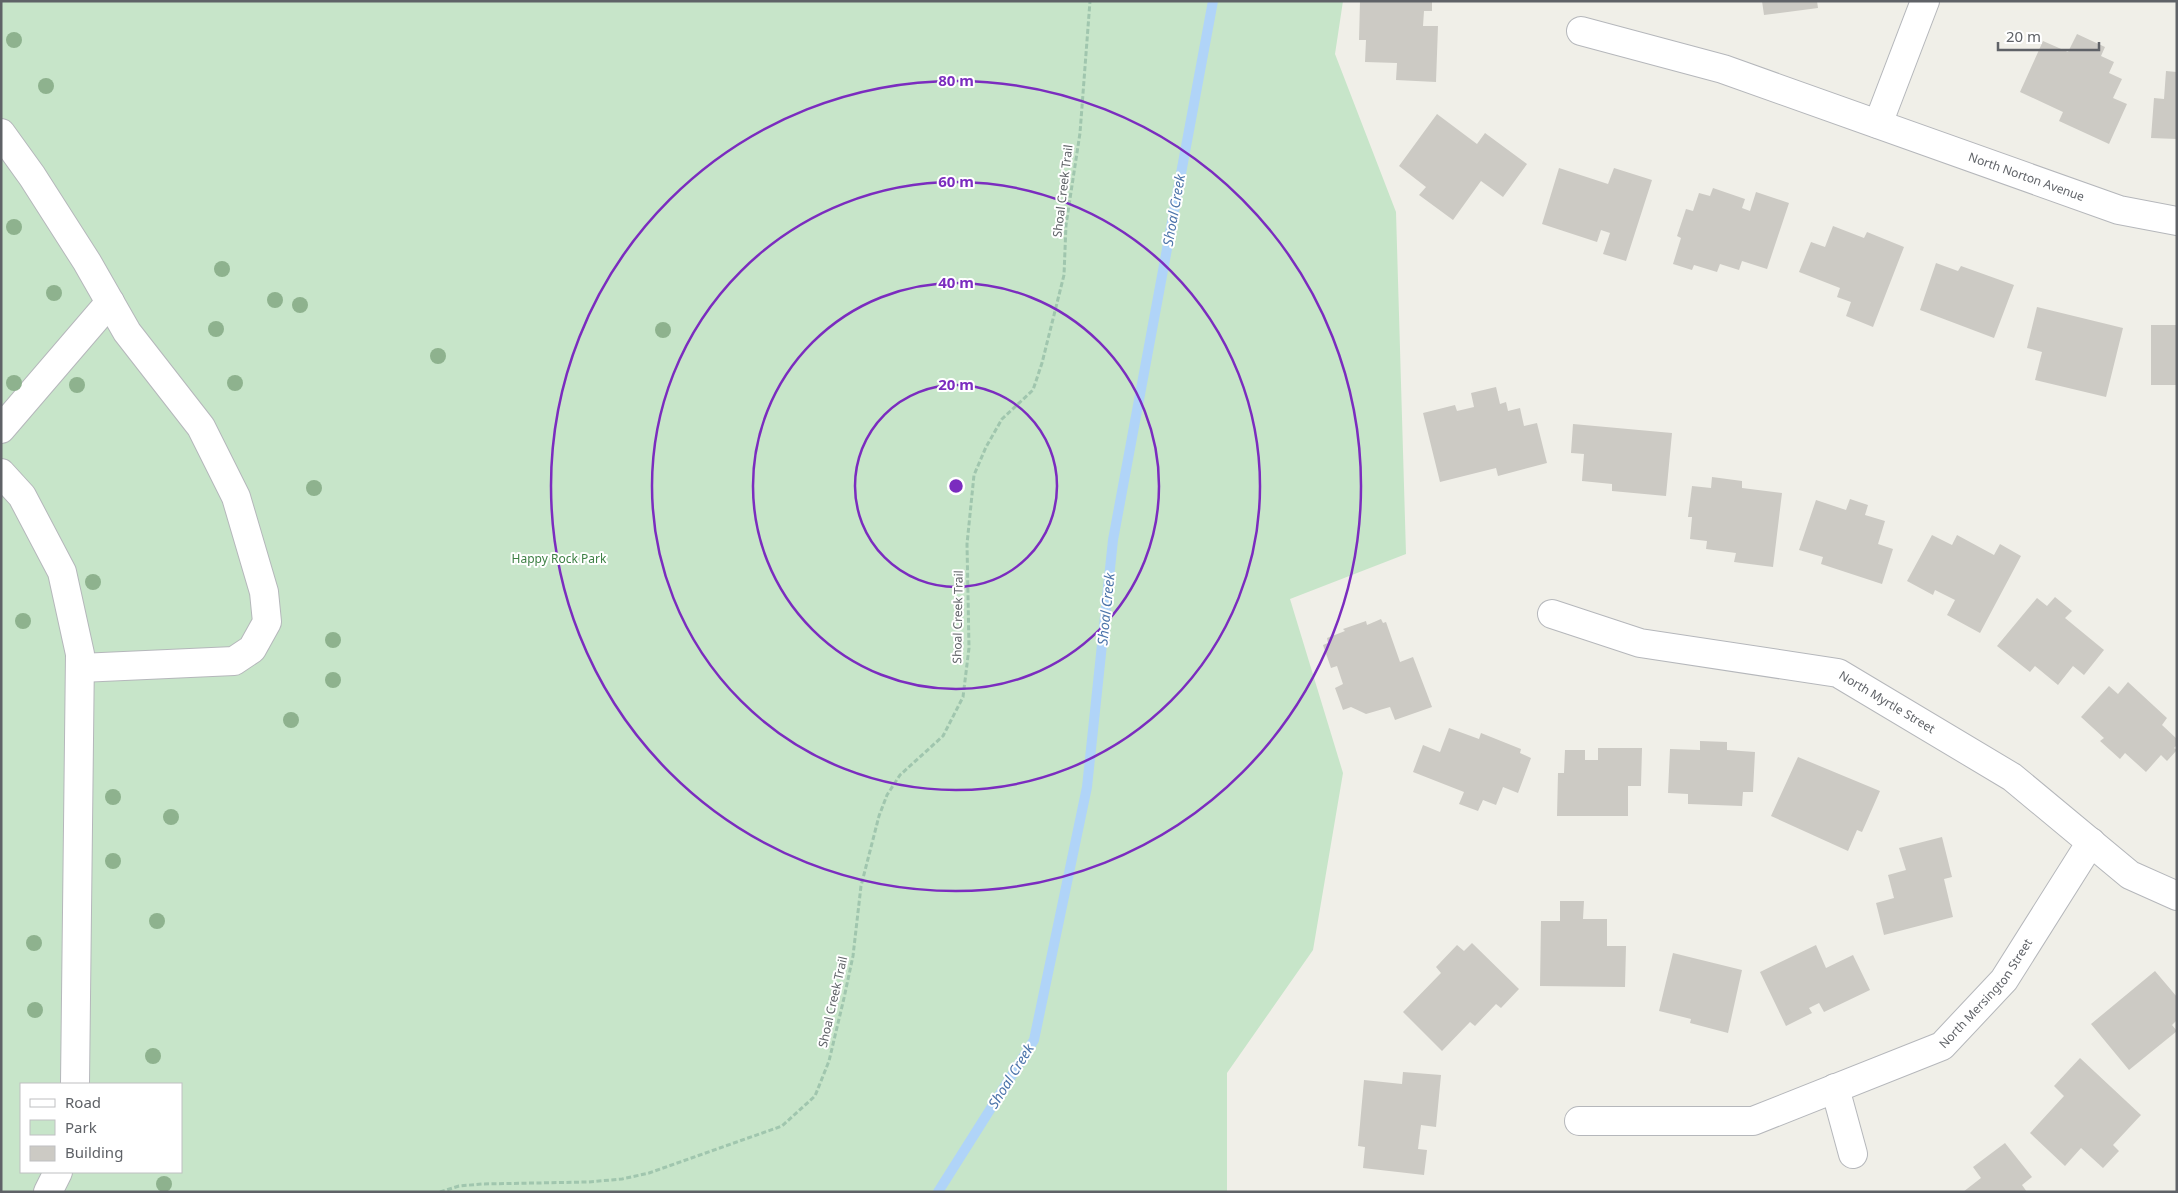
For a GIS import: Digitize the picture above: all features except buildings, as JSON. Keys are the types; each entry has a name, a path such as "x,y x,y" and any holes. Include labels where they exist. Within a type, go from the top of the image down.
{"street":[{"path":"1878,124 1925,1"},
{"name":"North Norton Avenue","path":"1582,31 1723,69 2119,210 2177,221"},
{"path":"1,133 37,184 127,332 201,427 236,497 264,592 267,622 252,649 234,661 80,668"},
{"path":"1,429 110,302"},
{"path":"1,473 22,496 62,572 80,654 76,1083"},
{"name":"North Myrtle Street","path":"1552,614 1640,643 1838,673 2012,777 2130,875 2177,896"},
{"name":"North Mersington Street","path":"1579,1121 1753,1120 1942,1046 2004,980 2091,842"},
{"path":"1835,1088 1853,1154"},
{"path":"48,1192 58,1173"}],"path":[{"name":"Shoal Creek Trail","path":"440,1192 459,1186 588,1182 622,1179 649,1173 782,1126 814,1096 829,1061 853,956 861,886 879,816 887,794 900,775 943,736 962,697 969,648 967,544 974,476 986,447 1002,420 1033,390 1042,363 1064,276 1066,225 1080,133 1090,1"}],"green space":[{"name":"Happy Rock Park","path":"1,1 1343,1 1335,54 1396,212 1406,554 1290,599 1343,773 1313,950 1227,1073 1227,1192 1,1192"}],"waterway":[{"name":"Shoal Creek","path":"938,1192 1034,1040 1087,787 1113,540 1213,1"}]}
